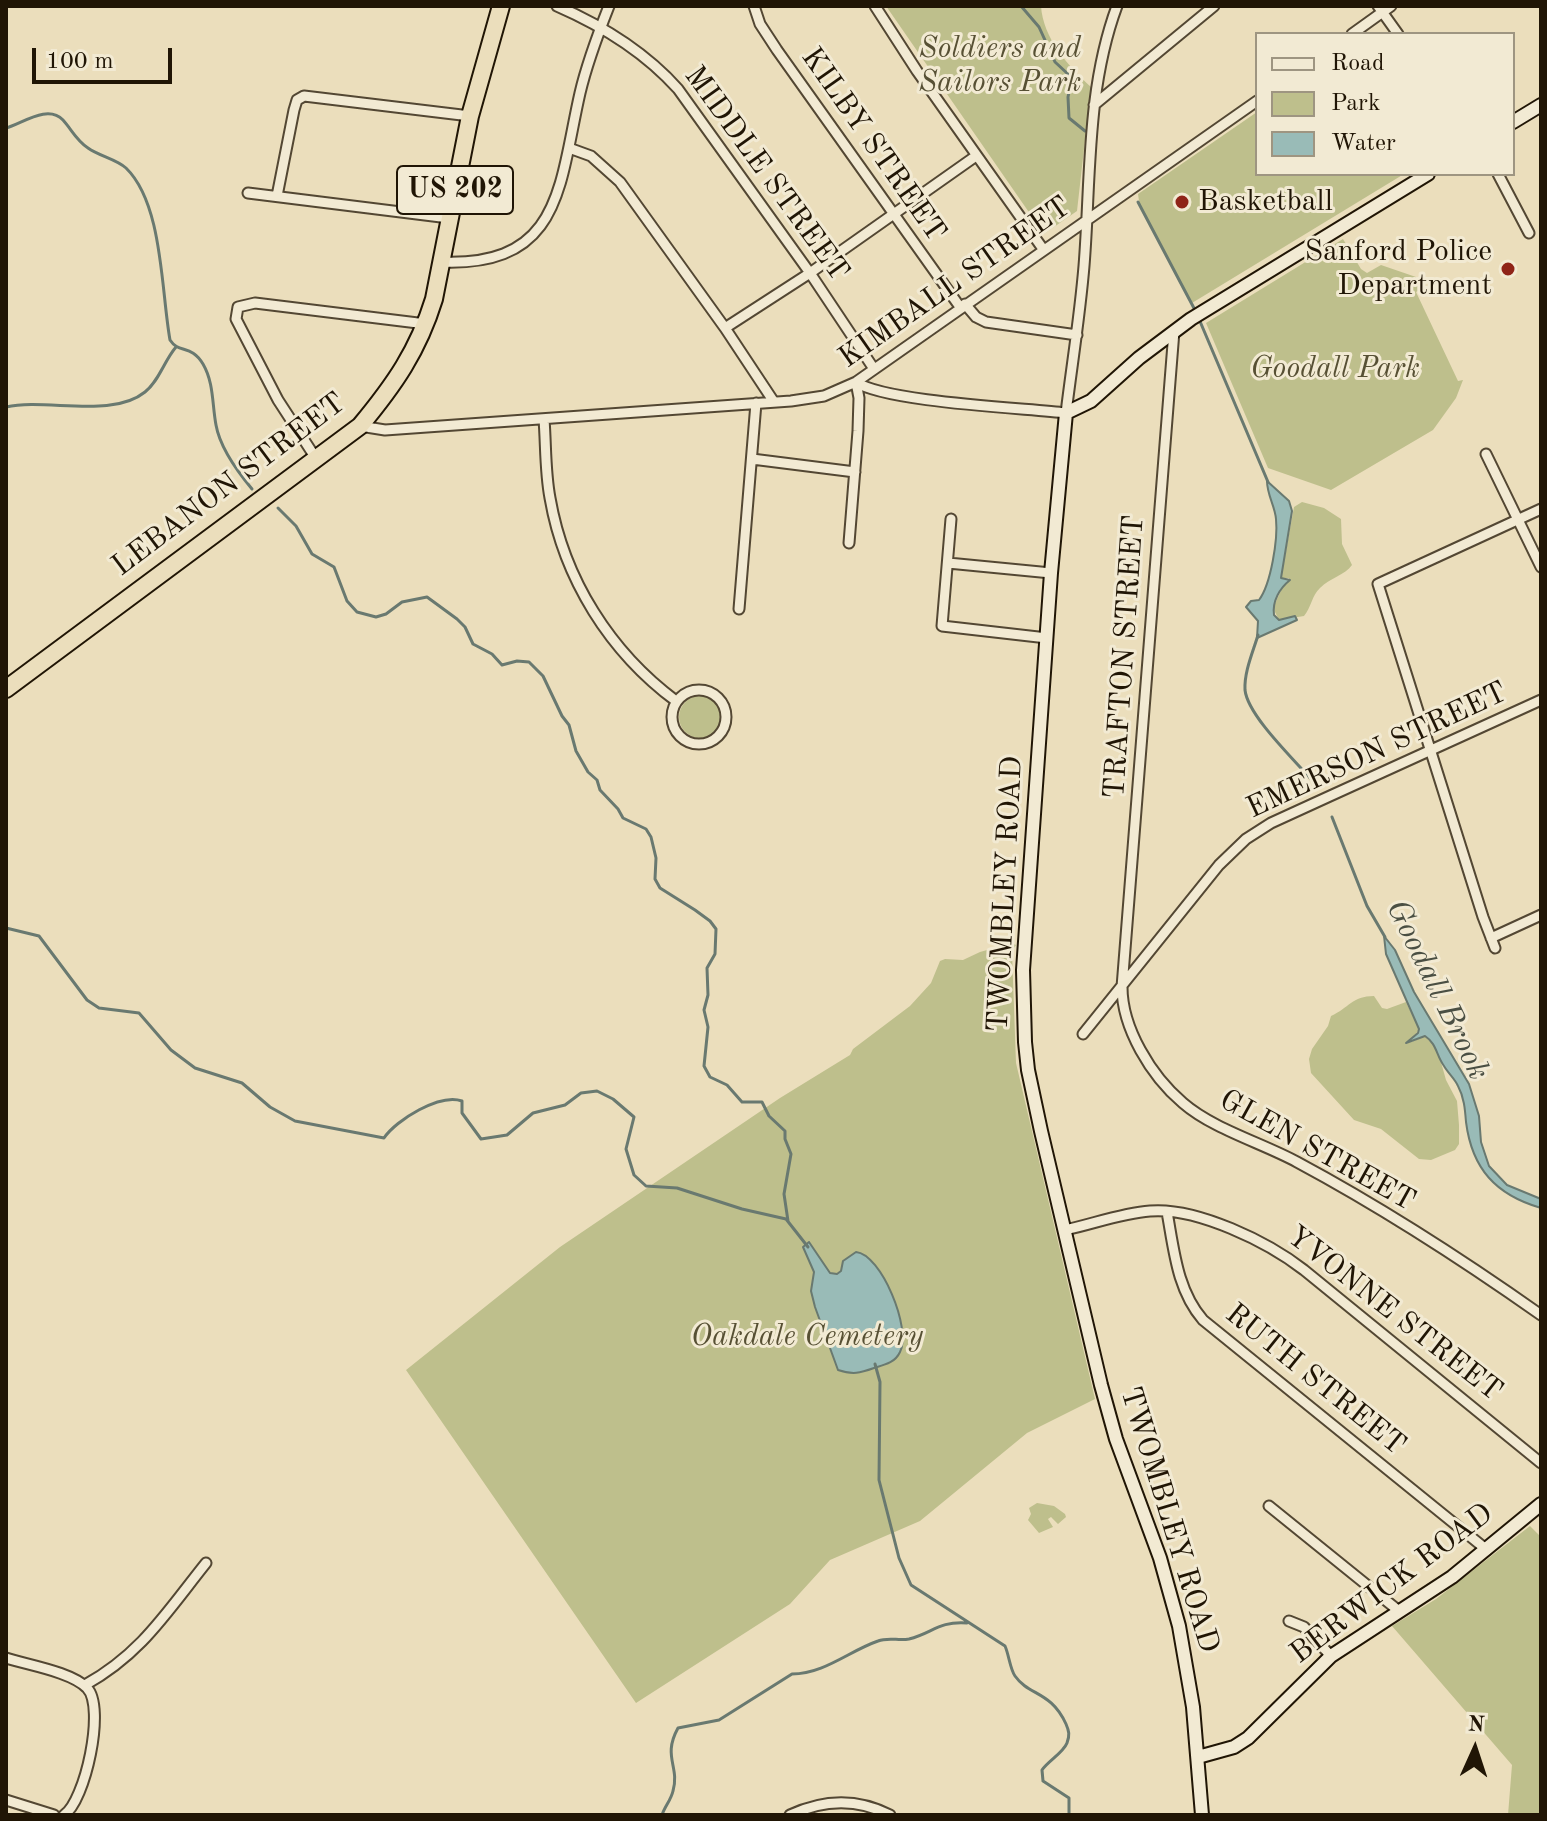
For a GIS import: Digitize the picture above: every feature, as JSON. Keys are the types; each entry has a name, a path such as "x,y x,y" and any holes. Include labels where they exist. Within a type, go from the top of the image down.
{"highway":[{"name":"LEBANON STREET","path":"6,689 360,426 402,372 426,324 470,116 501,6"}],"street":[{"name":"MIDDLE STREET","path":"557,6 601,27 656,66 678,89 810,273 874,369"},
{"path":"441,262 473,263 497,259 512,252 539,226 556,199 581,89 609,6"},
{"name":"KILBY STREET","path":"754,6 777,50 893,215 963,306"},
{"path":"875,6 910,61 1043,249"},
{"name":"TWOMBLEY ROAD","path":"1117,6 1102,55 1094,105 1077,335 1066,413 1051,573 1023,970 1023,1014 1028,1070 1110,1419 1173,1599 1188,1674 1202,1815"},
{"path":"1094,105 1214,6"},
{"path":"1354,32 1384,8 1397,32"},
{"path":"277,196 294,110 300,97 316,95 470,116"},
{"name":"KIMBALL STREET","path":"360,426 385,430 824,396 856,382 1255,102"},
{"path":"1515,121 1541,105"},
{"path":"569,148 591,156 613,174 725,328 774,402"},
{"path":"725,328 810,273 976,156"},
{"path":"856,382 873,391 906,396 1066,413 1091,401 1139,358 1191,319 1425,176"},
{"path":"1499,176 1529,233"},
{"path":"248,193 449,218"},
{"path":"317,460 278,400 236,319 238,307 255,303 426,324"},
{"path":"963,306 986,322 1077,335"},
{"name":"TRAFTON STREET","path":"1122,987 1174,331"},
{"path":"849,543 859,398 856,382"},
{"path":"739,609 756,403"},
{"path":"544,419 550,499 572,573 590,607 618,646 644,674 676,701"},
{"path":"1486,454 1541,567"},
{"path":"752,459 855,472"},
{"path":"1541,509 1378,584 1493,943 1541,915"},
{"path":"951,519 942,626 1047,638"},
{"path":"948,563 1051,573"},
{"path":"704,690 714,694 724,706 726,717 718,736 703,743 683,739 673,721 676,701 693,691 704,690"},
{"name":"EMERSON STREET","path":"1083,1034 1219,865 1246,839 1271,823 1541,700"},
{"name":"GLEN STREET","path":"1122,987 1123,1011 1136,1042 1163,1081 1187,1106 1344,1188 1493,1281 1541,1315"},
{"name":"YVONNE STREET","path":"1065,1230 1144,1212 1167,1212 1205,1220 1272,1247 1541,1463"},
{"name":"RUTH STREET","path":"1167,1212 1184,1290 1203,1320 1487,1550"},
{"name":"BERWICK ROAD","path":"1198,1757 1234,1747 1255,1734 1298,1686 1331,1656 1436,1588 1541,1504"},
{"path":"1269,1506 1399,1611"},
{"path":"85,1685 118,1666 138,1648 206,1563"},
{"path":"1289,1621 1304,1627 1331,1656"},
{"path":"6,1658 72,1678 85,1685 94,1698 95,1722 89,1755 75,1802 64,1815"},
{"path":"6,1800 54,1815"},
{"path":"790,1815 816,1805 843,1802 863,1804 890,1815"}],"green space":[{"name":"Soldiers and Sailors Park","path":"886,6 1041,6 1052,40 1066,61 1091,87 1077,211 1044,234"},
{"path":"1255,113 1255,176 1401,176 1192,303 1140,208 1138,194"},
{"name":"Goodall Park","path":"1343,239 1361,269 1367,273 1381,265 1416,277 1421,289 1416,292 1458,381 1463,380 1456,398 1433,430 1331,490 1268,468 1206,323"},
{"path":"1302,502 1324,508 1341,519 1342,544 1352,565 1320,588 1304,616 1279,620 1273,608 1283,586 1289,581 1289,578 1281,578 1294,507"},
{"path":"700,696 715,702 721,717 715,732 700,738 685,732 679,717 685,702"},
{"name":"Oakdale Cemetery","path":"1012,943 1016,945 1012,952 1016,1063 1095,1399 1027,1433 920,1521 830,1560 790,1604 636,1703 406,1370 560,1247 780,1098 850,1055 853,1049 910,1006 931,983 940,961 963,960"},
{"path":"1374,996 1382,1008 1387,1009 1406,1002 1419,1029 1411,1042 1425,1036 1437,1048 1446,1080 1457,1101 1459,1144 1455,1150 1431,1160 1419,1159 1381,1129 1354,1120 1311,1073 1309,1059 1312,1049 1331,1016 1355,1000"},
{"path":"1037,1503 1054,1506 1066,1517 1058,1524 1051,1517 1048,1519 1053,1527 1039,1533 1028,1520 1031,1514 1029,1508"},
{"path":"1530,1526 1541,1537 1541,1815 1508,1815 1512,1765 1392,1626 1436,1599"}],"water":[{"path":"1267,481 1289,501 1292,511 1281,578 1290,580 1278,595 1274,615 1279,620 1295,616 1297,620 1257,638 1258,621 1246,607 1251,601 1259,600 1273,561 1276,519"},
{"path":"1384,936 1395,950 1414,992 1469,1084 1489,1166 1507,1185 1541,1199 1541,1208 1511,1196 1489,1178 1469,1139 1460,1090 1434,1046 1425,1036 1406,1043 1419,1029 1386,954"},
{"path":"809,1242 830,1273 841,1271 843,1261 856,1252 875,1265 892,1294 902,1327 900,1352 892,1361 860,1372 838,1370 811,1291 814,1272 803,1247"}],"waterway":[{"name":"Goodall Brook","path":"1021,6 1039,27 1055,62 1069,75 1069,118 1085,131"},
{"path":"6,128 43,114 57,116 84,145 122,165 138,184 154,225 170,340 199,358 207,371 221,442 252,489"},
{"name":"Goodall Brook","path":"1138,202 1196,312"},
{"name":"Goodall Brook","path":"1199,319 1268,482"},
{"path":"6,407 97,406 131,400 150,387 176,347"},
{"path":"278,508 296,526 312,554 334,567 347,601 357,612 376,617 402,602 427,597 465,627 473,644 492,654 502,665 529,662 543,676 569,725 576,751 588,772 597,780 600,790 623,818 646,829 651,837 656,858 655,879 660,888 695,910 716,929 715,954 707,968 708,995 704,1010 708,1027 704,1066 710,1077 727,1085 742,1102 762,1102 769,1116 785,1131 791,1154 784,1194 788,1221"},
{"name":"Goodall Brook","path":"1258,635 1246,676 1248,701 1264,726 1316,785"},
{"name":"Goodall Brook","path":"1332,817 1367,906 1385,937"},
{"path":"6,928 39,936 87,1000 99,1008 139,1013 171,1050 195,1068 242,1083 270,1107 295,1121 384,1138 419,1110 453,1100 462,1101 462,1113 481,1139 507,1135 533,1113 565,1105 581,1093 597,1091 613,1099 634,1117 626,1149 634,1175 646,1186 677,1188 742,1209 786,1219 808,1247"},
{"path":"875,1364 880,1382 879,1480 899,1558 911,1585 1005,1646 1015,1676 1060,1713 1068,1729 1068,1740 1042,1770 1043,1781 1069,1798 1069,1815"},
{"path":"662,1815 675,1782 671,1747 678,1728 719,1720 792,1674 826,1666 878,1641 909,1639 942,1626 967,1623"}],"place":[{"name":"Basketball","path":"1182,202"},
{"name":"Sanford Police Department","path":"1508,269"}]}
